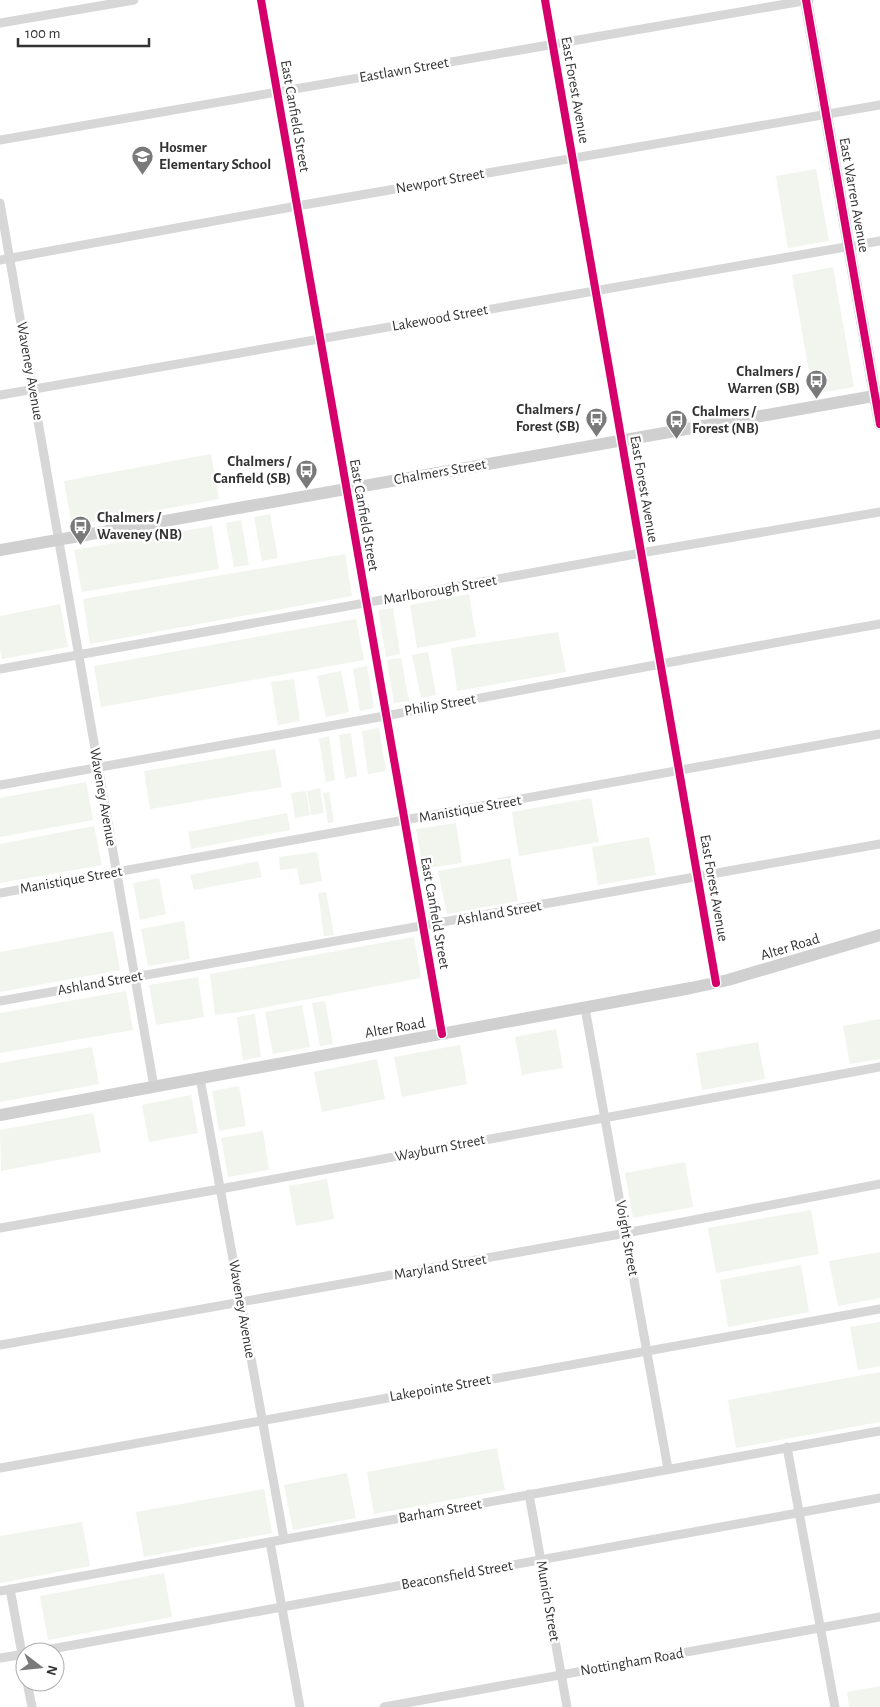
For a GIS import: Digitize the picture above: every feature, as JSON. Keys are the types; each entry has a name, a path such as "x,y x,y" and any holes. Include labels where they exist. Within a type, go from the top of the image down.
{"street":[{"path":"0,24 134,0"},
{"name":"East Canfield Street","path":"261,0 442,1034"},
{"name":"East Forest Avenue","path":"545,0 716,983"},
{"name":"Eastlawn Street","path":"0,140 807,0"},
{"name":"East Warren Avenue","path":"807,0 849,246 878,395 880,424"},
{"name":"Newport Street","path":"5,259 297,206 880,105"},
{"name":"Waveney Avenue","path":"0,202 5,259 33,389 154,1086"},
{"name":"Lakewood Street","path":"0,395 880,241"},
{"name":"Chalmers Street","path":"0,550 878,395"},
{"name":"Marlborough Street","path":"0,669 641,553 880,512"},
{"name":"Philip Street","path":"0,785 880,624"},
{"name":"Manistique Street","path":"0,893 880,734"},
{"name":"Ashland Street","path":"0,1001 698,878 880,844"},
{"name":"Alter Road","path":"0,1115 716,983 880,935"},
{"name":"Voight Street","path":"585,1008 668,1469"},
{"name":"Wayburn Street","path":"0,1228 880,1067"},
{"name":"Waveney Avenue","path":"200,1078 284,1539"},
{"name":"Maryland Street","path":"0,1345 626,1233 880,1184"},
{"name":"Lakepointe Street","path":"0,1468 880,1309"},
{"name":"Barham Street","path":"0,1591 880,1431"},
{"path":"787,1447 835,1707"},
{"name":"Munich Street","path":"529,1494 567,1707"},
{"name":"Beaconsfield Street","path":"65,1647 880,1498"},
{"path":"270,1542 300,1707"},
{"path":"10,1589 21,1642"},
{"name":"Nottingham Road","path":"384,1707 880,1617"},
{"path":"0,1658 15,1656"},
{"path":"29,1692 32,1707"}],"shaded area":[{"path":"816,169 829,241 788,248 776,176"},
{"path":"833,267 854,387 813,394 792,275"},
{"path":"211,454 219,499 72,526 64,481"},
{"path":"270,514 278,558 262,561 254,517"},
{"path":"241,520 249,565 234,567 226,523"},
{"path":"212,526 219,569 82,592 74,550"},
{"path":"345,554 352,596 90,644 83,599"},
{"path":"469,594 476,637 417,648 410,605"},
{"path":"60,604 68,647 2,659 0,651 0,616"},
{"path":"393,608 400,654 386,657 378,610"},
{"path":"356,619 364,660 101,707 94,666"},
{"path":"558,632 566,672 457,691 451,648"},
{"path":"428,652 436,695 421,698 412,655"},
{"path":"401,658 409,701 394,703 387,660"},
{"path":"367,666 374,708 360,711 353,669"},
{"path":"341,671 349,712 326,717 317,676"},
{"path":"294,679 300,721 278,725 271,682"},
{"path":"379,728 386,771 368,774 362,731"},
{"path":"351,733 357,776 345,779 339,735"},
{"path":"329,736 335,780 326,782 319,739"},
{"path":"275,749 282,787 150,809 144,771"},
{"path":"86,782 93,820 0,837 0,798"},
{"path":"320,788 324,813 311,815 307,791"},
{"path":"306,791 310,815 295,818 291,793"},
{"path":"329,792 334,822 328,823 323,793"},
{"path":"591,798 599,842 519,856 512,812"},
{"path":"287,813 290,830 191,849 188,832"},
{"path":"456,823 462,863 423,869 416,829"},
{"path":"94,826 102,865 0,883 0,844"},
{"path":"649,837 656,875 598,885 592,847"},
{"path":"317,852 322,881 300,885 297,868 280,870 279,857"},
{"path":"510,858 518,901 447,914 438,871"},
{"path":"258,861 262,877 194,890 190,875"},
{"path":"159,878 166,914 140,920 133,883"},
{"path":"326,892 334,935 324,936 318,893"},
{"path":"184,921 190,959 148,966 141,929"},
{"path":"113,931 120,970 0,992 0,952"},
{"path":"414,937 421,978 215,1015 210,974"},
{"path":"198,977 204,1017 156,1025 149,985"},
{"path":"126,991 133,1030 0,1053 0,1013"},
{"path":"325,1001 333,1044 320,1046 312,1003"},
{"path":"302,1005 310,1047 273,1054 265,1012"},
{"path":"255,1014 261,1057 243,1060 237,1017"},
{"path":"880,1019 880,1059 850,1064 843,1026"},
{"path":"556,1029 563,1068 522,1075 515,1037"},
{"path":"758,1042 765,1079 702,1090 696,1053"},
{"path":"460,1045 467,1084 402,1097 394,1057"},
{"path":"92,1047 99,1084 0,1102 0,1063"},
{"path":"377,1059 385,1099 322,1112 314,1072"},
{"path":"239,1086 246,1126 219,1131 212,1091"},
{"path":"191,1095 198,1133 149,1142 142,1105"},
{"path":"93,1113 101,1152 1,1171 0,1130"},
{"path":"263,1131 269,1170 228,1177 221,1138"},
{"path":"685,1162 693,1207 633,1218 625,1173"},
{"path":"327,1179 334,1219 296,1226 289,1186"},
{"path":"811,1210 819,1254 716,1273 708,1228"},
{"path":"880,1252 880,1298 838,1306 829,1261"},
{"path":"801,1265 809,1312 728,1327 720,1280"},
{"path":"880,1322 880,1366 858,1370 850,1327"},
{"path":"880,1372 880,1422 736,1448 728,1400"},
{"path":"497,1448 505,1490 374,1514 367,1472"},
{"path":"347,1473 356,1518 293,1530 284,1485"},
{"path":"264,1489 272,1533 144,1557 136,1512"},
{"path":"82,1522 90,1566 0,1583 0,1536"},
{"path":"164,1573 172,1617 48,1640 40,1596"},
{"path":"880,1686 880,1707 849,1707 847,1692"}],"cycle path":[{"path":"261,0 442,1034"},
{"path":"545,0 716,983"},
{"path":"806,0 880,424"}],"place":[{"name":"Hosmer Elementary School","path":"143,175"},
{"name":"Chalmers / Warren (SB)","path":"816,399"},
{"name":"Chalmers / Forest (SB)","path":"596,437"},
{"name":"Chalmers / Forest (NB)","path":"676,439"},
{"name":"Chalmers / Canfield (SB)","path":"307,489"},
{"name":"Chalmers / Waveney (NB)","path":"81,545"}]}
